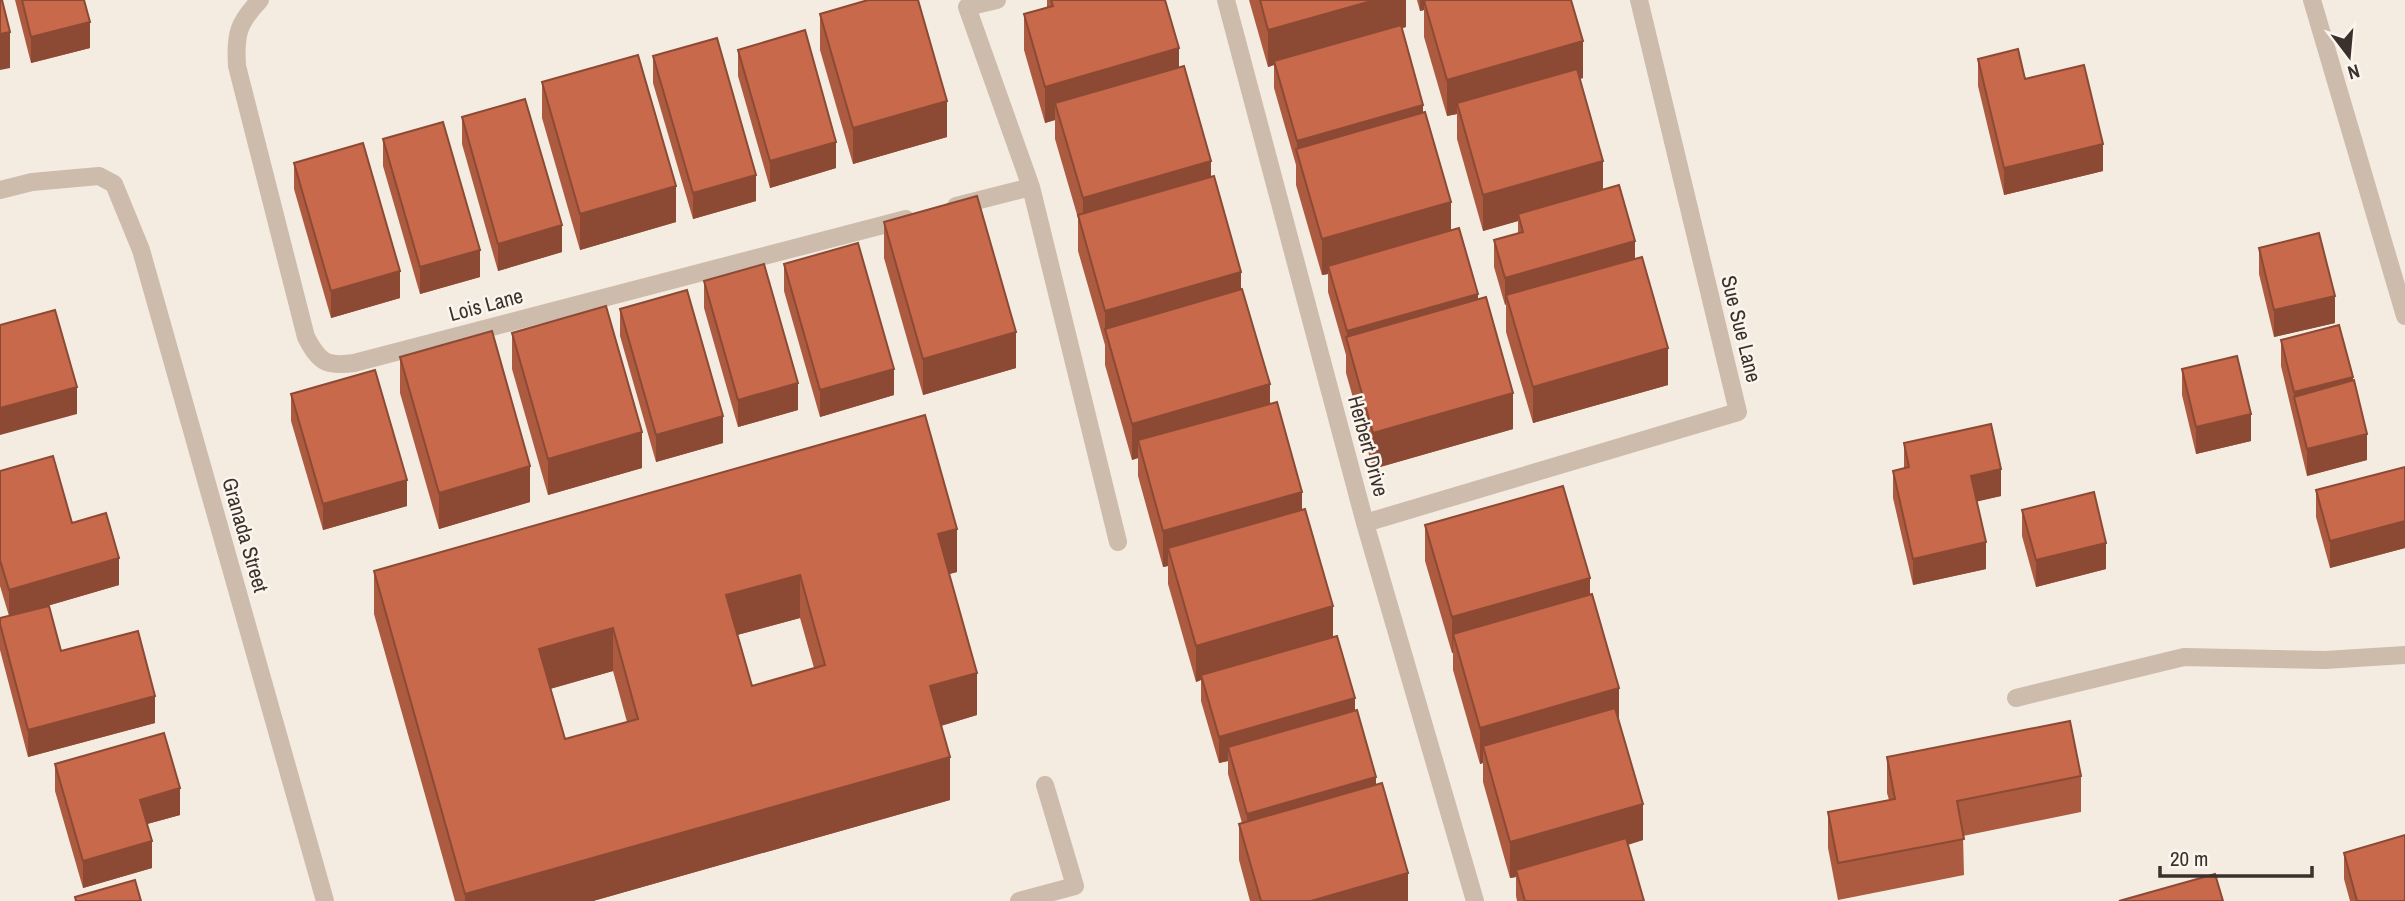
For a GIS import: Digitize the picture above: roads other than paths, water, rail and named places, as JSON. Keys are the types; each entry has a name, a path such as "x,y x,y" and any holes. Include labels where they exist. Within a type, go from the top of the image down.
{"street":[{"name":"Lois Lane","path":"261,0 244,17 235,41 237,66 306,337 316,356 336,366 368,360 1031,187"},
{"path":"997,0 967,7 1031,187 1118,542"},
{"name":"Herbert Drive","path":"1226,0 1365,523 1475,901"},
{"name":"Sue Sue Lane","path":"1365,523 1738,412 1639,0"},
{"path":"2312,0 2405,316"},
{"name":"Granada Street","path":"0,190 32,182 99,176 114,184 141,250 325,901"},
{"path":"2016,698 2184,657 2325,660 2405,654"},
{"path":"1019,901 1075,886 1045,785"}]}
